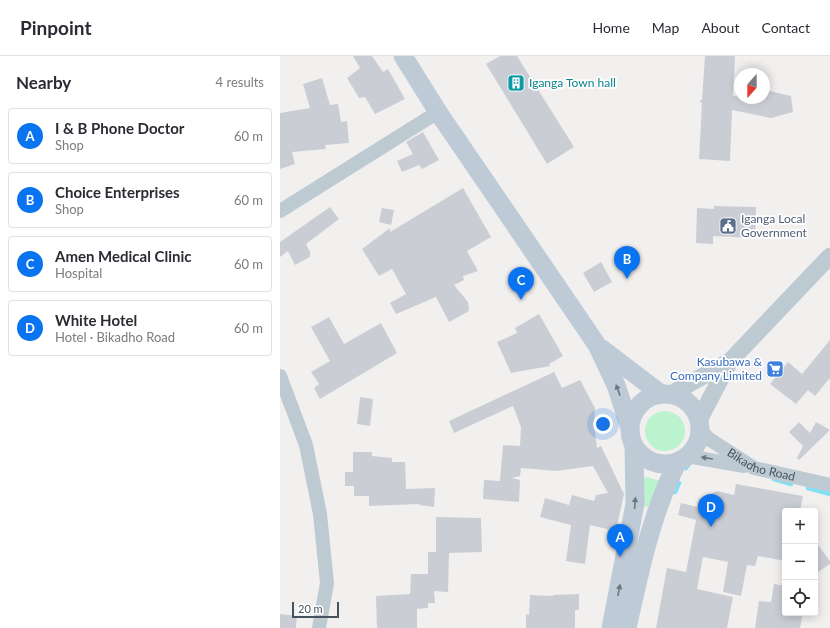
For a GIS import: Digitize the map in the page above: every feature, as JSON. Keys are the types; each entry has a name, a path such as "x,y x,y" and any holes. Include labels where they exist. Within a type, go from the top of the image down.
{"main road":[{"path":"403,56 438,112 598,345 616,385 630,428"},
{"path":"598,345 666,394"},
{"path":"611,628 635,504 634,447 630,437 631,418 636,409 651,396 666,394 680,397 689,403 695,411 700,425 698,440 683,459 659,504 645,547 627,628"},
{"path":"634,447 649,460 669,464 683,459"}],"street":[{"path":"280,211 438,112"},
{"path":"700,425 730,361 830,256"},
{"path":"666,394 730,361"},
{"path":"280,376 306,445 320,514 327,583 319,628"},
{"name":"Bikadho Road","path":"700,425 714,442 754,468 830,485"},
{"path":"683,459 704,458 754,468"}],"green space":[{"path":"665,411 673,413 679,417 683,423 685,431 683,439 679,445 673,449 665,451 657,449 651,445 647,439 645,431 647,423 651,417 657,413"},
{"path":"647,477 660,481 648,507 646,507 644,505 643,480"}],"building":[{"path":"353,56 372,56 383,72 388,69 405,99 375,114 365,97 359,98 347,78 360,68"},
{"path":"500,56 517,56 574,147 547,164 486,64"},
{"path":"705,56 735,56 734,104 770,104 770,91 791,96 793,112 771,118 732,110 730,161 699,159 702,103 699,101 702,100"},
{"path":"322,78 330,105 338,104 341,122 347,121 349,143 325,145 326,149 292,152 295,164 280,169 280,113 310,108 303,84"},
{"path":"423,132 439,160 422,169 419,165 402,172 397,161 413,154 406,142"},
{"path":"463,188 491,237 467,251 478,271 463,276 464,280 454,285 468,302 469,311 449,322 436,297 396,314 390,303 406,294 392,269 379,276 362,249 390,228 390,232"},
{"path":"714,206 756,207 755,238 713,236 713,244 696,243 697,208 714,209"},
{"path":"330,207 339,219 306,244 310,252 310,257 295,265 288,251 280,257 280,242"},
{"path":"382,208 394,210 391,225 379,222"},
{"path":"601,262 612,282 594,292 583,273"},
{"path":"539,314 563,356 549,364 550,366 511,373 497,342 517,333 515,328"},
{"path":"329,317 344,344 381,323 397,353 320,399 314,388 319,384 311,372 330,361 311,327"},
{"path":"830,340 830,378 815,396 808,390 796,404 770,384 788,362 802,374"},
{"path":"554,372 562,388 580,380 595,408 594,425 597,448 601,446 624,494 616,531 590,525 585,564 566,561 571,525 540,517 545,498 569,505 572,495 594,501 596,495 608,493 593,466 557,471 521,468 520,476 512,478 520,480 519,502 483,499 484,480 500,481 503,445 520,446 521,427 513,406 454,433 449,421"},
{"path":"360,397 373,399 370,426 357,424"},
{"path":"799,422 810,433 816,422 830,430 799,460 797,458 803,446 789,432"},
{"path":"353,452 372,452 372,456 392,458 392,462 405,462 406,489 435,488 434,507 419,504 369,506 369,496 354,496 354,486 345,486 345,472 353,472"},
{"path":"736,484 803,496 801,508 782,508 782,560 758,556 755,566 747,565 741,596 723,592 728,562 703,557 697,589 733,597 727,628 656,628 667,568 686,572 696,520 678,515 681,503 697,507 699,499 717,491 734,495"},
{"path":"436,517 481,518 482,552 449,553 448,592 434,591 435,603 428,603 428,608 417,609 417,628 377,628 376,596 410,594 411,574 428,574 428,552 436,552"},
{"path":"818,545 830,561 830,564 818,572"},
{"path":"774,584 782,585 782,616 802,616 800,628 755,628 759,601 771,602"},
{"path":"579,594 579,610 575,610 575,628 526,628 526,614 529,615 530,595 553,596"},
{"path":"280,614 297,616 296,628 280,628"}],"waterway":[{"path":"686,468 692,460"},
{"path":"774,479 791,484"},
{"path":"675,492 679,483"},
{"path":"808,488 830,494"}],"place":[{"name":"Iganga Town hall","path":"516,83"},
{"name":"Iganga Local Government","path":"728,226"},
{"name":"Choice Enterprises","path":"627,279"},
{"name":"Amen Medical Clinic","path":"521,300"},
{"name":"Kasubawa & Company Limited","path":"775,369"},
{"name":"White Hotel","path":"711,527"},
{"name":"I & B Phone Doctor","path":"620,557"}]}
